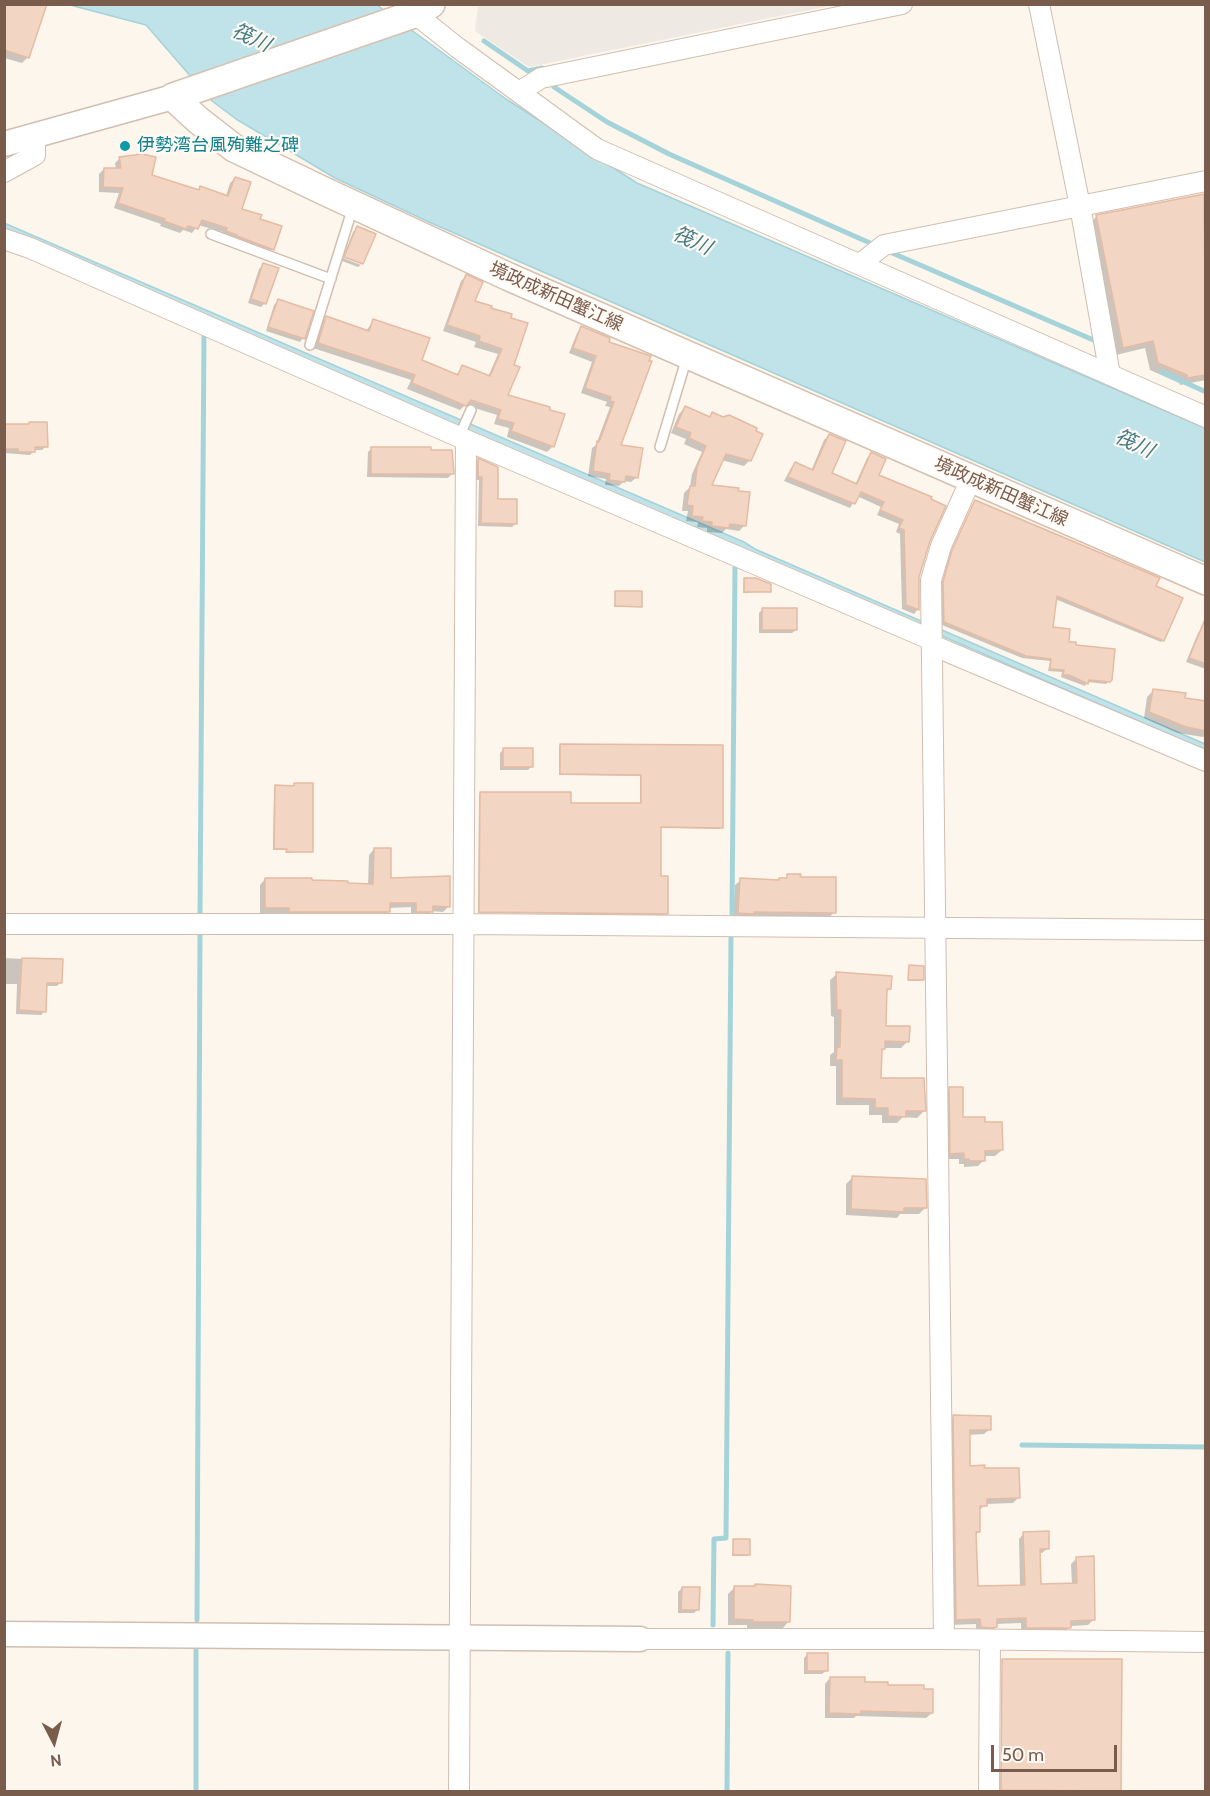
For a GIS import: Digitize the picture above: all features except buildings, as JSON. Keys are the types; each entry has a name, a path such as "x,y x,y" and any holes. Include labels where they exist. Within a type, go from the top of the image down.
{"main road":[{"path":"182,94 416,8"},
{"name":"境政成新田蟹江線","path":"182,94 198,120 234,148 509,277 1206,581"}],"street":[{"path":"519,92 541,78 902,4"},
{"path":"1039,4 1080,206 1110,375"},
{"path":"416,8 519,92 597,148 1206,417"},
{"path":"4,144 182,94"},
{"path":"4,172 35,155 35,136"},
{"path":"860,264 884,245 1206,181"},
{"path":"4,239 465,427 1206,761"},
{"path":"459,1791 465,427"},
{"path":"944,1639 932,580 941,546 971,479"},
{"path":"4,924 463,924 1206,930"},
{"path":"4,1634 1206,1642"},
{"path":"989,1791 990,1640"}],"lane":[{"path":"310,345 354,204"},
{"path":"211,234 331,279"},
{"path":"660,447 688,356"}],"shaded area":[{"path":"478,4 834,5 529,67 475,31"}],"water":[{"name":"筏川","path":"70,5 377,5 506,99 637,183 1205,428 1205,562 429,222 335,178 236,119 212,101 146,25"},
{"path":"4,223 744,542 755,549 1205,744 1205,750 5,231"}],"waterway":[{"path":"484,41 528,71 542,68"},
{"path":"554,87 607,122 669,154 870,243"},
{"path":"890,252 1098,342"},
{"path":"200,914 204,334"},
{"path":"1162,372 1206,392"},
{"path":"732,913 735,566"},
{"path":"197,1620 200,935"},
{"path":"713,1625 714,1539 726,1538 731,936"},
{"path":"1022,1445 1206,1447"},
{"path":"196,1648 196,1792"},
{"path":"727,1792 728,1653"}],"place":[{"name":"伊勢湾台風殉難之碑","path":"125,146"}]}
